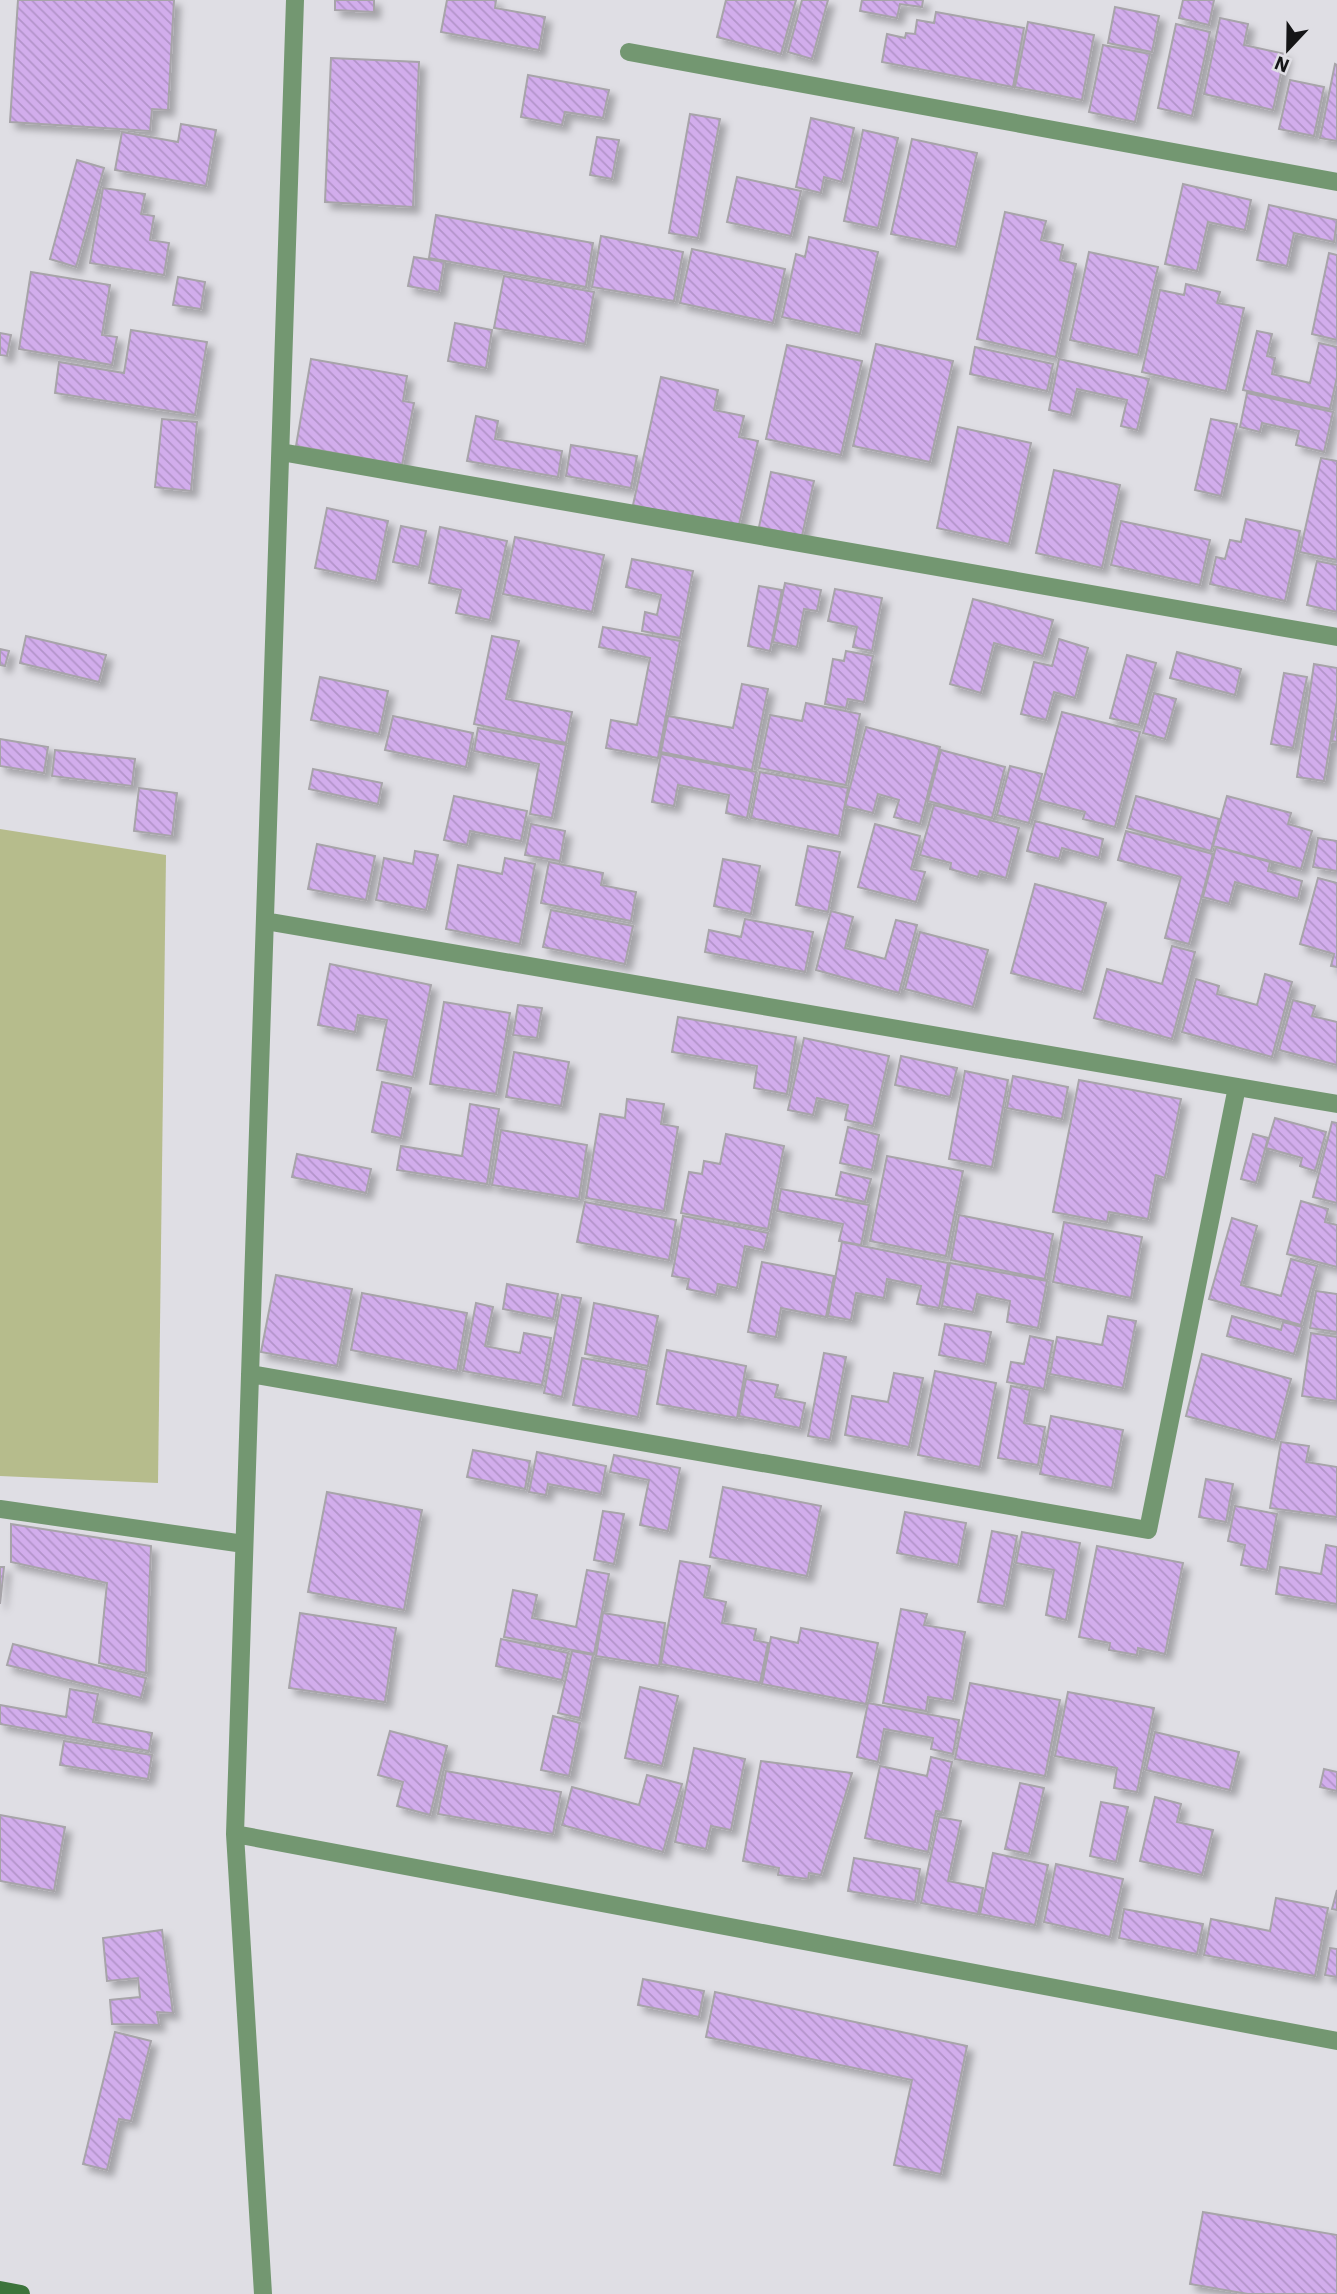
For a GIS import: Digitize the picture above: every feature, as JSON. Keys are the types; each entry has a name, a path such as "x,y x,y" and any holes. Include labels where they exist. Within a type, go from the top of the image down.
{"main road":[{"path":"0,2290 20,2294"}],"street":[{"path":"263,2294 235,1834 295,0"},
{"path":"629,52 1337,182"},
{"path":"281,452 1337,636"},
{"path":"265,921 1337,1104"},
{"path":"250,1374 1148,1530 1237,1087"},
{"path":"0,1510 244,1544"},
{"path":"235,1834 1337,2040"}],"green space":[{"path":"0,829 166,855 158,1483 0,1476"}],"building":[{"path":"18,0 174,0 168,110 152,109 150,131 10,122"},
{"path":"335,0 374,0 374,12 335,10"},
{"path":"447,0 496,0 495,8 545,17 539,50 441,32"},
{"path":"726,0 796,0 781,54 717,37"},
{"path":"802,0 828,0 812,59 788,52"},
{"path":"862,0 923,0 922,7 900,4 897,18 860,11"},
{"path":"1183,0 1214,0 1209,25 1179,18"},
{"path":"1115,7 1159,16 1152,52 1108,43"},
{"path":"936,12 1024,28 1013,87 882,62 887,34 905,38 906,33 915,34 917,20 934,23"},
{"path":"1220,18 1248,24 1244,45 1285,54 1273,110 1204,94"},
{"path":"1028,22 1094,35 1082,100 1015,87"},
{"path":"1176,24 1210,32 1192,116 1158,108"},
{"path":"1103,45 1150,54 1135,122 1089,112"},
{"path":"331,58 419,62 413,207 325,202"},
{"path":"1335,64 1337,65 1337,141 1320,138"},
{"path":"528,75 609,90 603,118 565,112 562,125 521,117"},
{"path":"1290,80 1324,87 1314,136 1279,129"},
{"path":"690,114 720,119 698,238 669,233"},
{"path":"811,118 854,128 842,182 824,177 821,193 796,187"},
{"path":"181,124 216,130 206,186 115,170 122,132 178,142"},
{"path":"863,130 898,138 878,228 844,221"},
{"path":"597,137 619,140 612,179 590,175"},
{"path":"912,139 977,153 956,247 891,234"},
{"path":"77,160 104,168 76,267 50,259"},
{"path":"737,177 801,191 791,236 727,222"},
{"path":"1183,184 1251,200 1245,230 1208,222 1197,271 1165,264"},
{"path":"103,188 145,194 141,214 154,216 150,240 169,243 164,275 90,263"},
{"path":"1269,205 1337,220 1334,242 1294,233 1287,266 1257,260"},
{"path":"1005,212 1046,221 1041,240 1063,245 1060,260 1076,264 1056,357 977,339"},
{"path":"436,215 593,243 586,287 429,258"},
{"path":"601,236 683,252 674,301 592,287"},
{"path":"809,237 878,252 860,334 782,317 796,254 805,257"},
{"path":"692,249 785,269 773,323 680,303"},
{"path":"1089,252 1158,267 1138,355 1070,340"},
{"path":"1329,253 1337,255 1337,340 1312,334"},
{"path":"414,257 444,262 439,292 408,286"},
{"path":"31,272 110,285 102,335 117,337 112,365 19,349"},
{"path":"504,276 594,292 585,344 494,328"},
{"path":"178,277 205,282 201,309 173,305"},
{"path":"1186,284 1220,292 1217,303 1244,308 1226,391 1142,372 1160,290 1184,295"},
{"path":"455,323 492,330 486,368 448,361"},
{"path":"131,330 207,342 195,415 55,393 59,362 124,373"},
{"path":"1257,331 1272,334 1267,356 1275,358 1272,374 1310,383 1319,343 1337,347 1337,377 1330,409 1243,390"},
{"path":"0,333 11,335 7,356 0,355"},
{"path":"876,344 953,361 930,462 853,446"},
{"path":"787,345 862,361 841,455 766,439"},
{"path":"975,347 1053,364 1047,391 970,374"},
{"path":"311,359 407,376 403,401 414,403 402,465 296,446"},
{"path":"1059,359 1149,379 1137,430 1121,426 1127,400 1077,389 1071,415 1049,410"},
{"path":"661,377 718,390 714,410 744,416 739,437 758,441 738,529 633,505"},
{"path":"1247,393 1333,412 1324,452 1296,445 1299,431 1262,423 1260,432 1240,427"},
{"path":"476,416 498,421 495,439 562,451 558,477 467,461"},
{"path":"162,419 197,422 191,491 155,487"},
{"path":"1211,419 1237,424 1221,496 1195,490"},
{"path":"958,427 1031,443 1009,544 937,528"},
{"path":"571,445 637,456 631,488 566,476"},
{"path":"1321,458 1337,461 1337,560 1300,552"},
{"path":"1054,470 1120,485 1102,568 1036,553"},
{"path":"771,472 814,481 802,536 759,527"},
{"path":"327,508 388,521 376,581 315,568"},
{"path":"1246,519 1300,531 1285,601 1210,584 1216,557 1225,559 1230,540 1241,542"},
{"path":"1121,521 1210,540 1200,585 1111,565"},
{"path":"401,526 426,531 419,567 393,562"},
{"path":"440,527 507,541 490,620 456,613 461,590 429,583"},
{"path":"515,537 604,555 592,612 503,594"},
{"path":"632,559 693,571 680,638 642,631 645,612 657,615 661,595 626,587"},
{"path":"1317,561 1337,565 1337,612 1307,605"},
{"path":"785,583 821,590 817,611 804,609 797,647 773,642"},
{"path":"759,586 782,590 770,651 748,646"},
{"path":"835,589 882,598 872,651 853,647 857,627 828,621"},
{"path":"973,599 1053,620 1043,656 994,643 981,693 950,684"},
{"path":"603,627 680,641 658,758 606,748 611,720 637,725 650,658 599,647"},
{"path":"26,636 106,655 99,682 20,663"},
{"path":"492,636 519,641 506,699 572,712 566,743 474,724"},
{"path":"1059,639 1088,648 1075,698 1054,692 1046,720 1021,714 1034,662 1052,666"},
{"path":"0,649 9,651 5,666 0,665"},
{"path":"846,651 873,656 864,702 848,699 846,708 825,704 833,659 844,661"},
{"path":"1177,652 1241,669 1235,695 1170,678"},
{"path":"1127,655 1156,663 1139,725 1110,718"},
{"path":"1314,664 1337,668 1337,701 1324,781 1297,777"},
{"path":"1284,673 1307,677 1293,748 1271,744"},
{"path":"320,677 388,691 379,734 311,720"},
{"path":"742,684 768,689 752,770 661,752 668,716 733,728"},
{"path":"1154,693 1176,699 1165,739 1143,733"},
{"path":"806,703 860,714 846,785 759,768 770,715 802,721"},
{"path":"1062,712 1140,732 1115,827 1083,819 1085,812 1038,800"},
{"path":"393,716 473,733 466,767 385,750"},
{"path":"1337,719 1337,742 1332,741"},
{"path":"866,727 940,747 920,824 894,817 899,800 878,794 873,813 845,806"},
{"path":"478,728 566,745 552,818 530,814 539,764 474,751"},
{"path":"0,739 48,747 44,773 0,766"},
{"path":"55,750 135,759 132,786 52,776"},
{"path":"941,750 1005,767 992,818 928,801"},
{"path":"661,754 756,772 747,818 726,813 729,795 678,785 674,806 652,802"},
{"path":"1010,766 1042,774 1029,823 997,815"},
{"path":"313,769 382,783 378,804 309,789"},
{"path":"760,772 848,788 839,836 751,818"},
{"path":"139,788 177,793 172,836 134,831"},
{"path":"454,796 527,811 521,841 470,831 467,845 444,840"},
{"path":"1136,796 1219,819 1211,851 1127,828"},
{"path":"1227,796 1291,813 1288,824 1312,831 1301,869 1213,846"},
{"path":"934,805 1019,828 1006,878 980,871 978,877 950,869 951,863 920,855"},
{"path":"1035,821 1103,839 1099,858 1062,848 1059,859 1027,851"},
{"path":"531,824 565,831 560,861 525,855"},
{"path":"875,824 920,836 911,869 925,872 916,902 858,887"},
{"path":"1126,831 1213,854 1189,944 1165,938 1181,877 1118,860"},
{"path":"1318,838 1337,841 1337,871 1313,867"},
{"path":"317,844 375,856 366,900 308,889"},
{"path":"808,846 840,852 828,912 796,905"},
{"path":"1216,847 1270,862 1268,871 1302,881 1298,899 1235,882 1229,904 1203,897"},
{"path":"415,851 438,855 426,910 376,900 384,858 413,864"},
{"path":"505,858 535,864 520,944 446,929 458,865 502,874"},
{"path":"723,859 760,866 751,914 714,906"},
{"path":"549,862 603,873 601,885 636,892 631,921 541,903"},
{"path":"1318,878 1337,883 1337,967 1331,966 1334,954 1300,944"},
{"path":"1035,884 1106,903 1082,992 1011,973"},
{"path":"551,910 633,926 625,964 543,947"},
{"path":"831,911 853,917 845,948 885,959 896,920 917,925 899,993 816,970"},
{"path":"745,919 813,932 805,972 705,952 709,930 741,937"},
{"path":"920,932 988,950 973,1007 905,989"},
{"path":"1172,946 1195,952 1172,1039 1094,1018 1107,969 1162,984"},
{"path":"330,964 431,985 413,1077 377,1070 387,1020 358,1015 355,1032 318,1025"},
{"path":"1265,974 1292,982 1272,1057 1182,1032 1196,979 1219,986 1217,994 1257,1005"},
{"path":"1293,1000 1315,1006 1312,1016 1337,1022 1337,1065 1279,1050"},
{"path":"444,1002 510,1013 496,1094 430,1084"},
{"path":"518,1005 542,1008 537,1038 513,1035"},
{"path":"678,1017 796,1037 787,1094 754,1088 757,1066 672,1052"},
{"path":"804,1038 889,1056 873,1126 845,1120 848,1105 817,1098 813,1115 788,1110"},
{"path":"514,1052 569,1062 561,1106 506,1097"},
{"path":"901,1056 957,1068 950,1097 895,1085"},
{"path":"965,1071 1008,1080 992,1167 949,1159"},
{"path":"1013,1076 1068,1087 1062,1119 1007,1108"},
{"path":"1079,1080 1181,1099 1165,1178 1156,1175 1148,1219 1109,1212 1107,1222 1053,1212"},
{"path":"382,1082 411,1088 401,1138 372,1132"},
{"path":"627,1099 664,1104 661,1124 678,1127 664,1211 586,1198 600,1114 625,1118"},
{"path":"470,1104 499,1109 487,1184 397,1170 401,1146 462,1156"},
{"path":"1275,1118 1326,1132 1315,1171 1300,1166 1302,1158 1266,1148"},
{"path":"1332,1122 1337,1123 1337,1203 1313,1197"},
{"path":"848,1127 879,1135 872,1170 840,1163"},
{"path":"501,1130 587,1145 579,1199 492,1185"},
{"path":"726,1134 784,1146 768,1229 681,1213 689,1172 702,1174 704,1161 720,1164"},
{"path":"1253,1134 1268,1138 1256,1183 1241,1179"},
{"path":"297,1154 371,1169 366,1193 292,1177"},
{"path":"887,1156 963,1171 946,1256 870,1241"},
{"path":"841,1172 871,1179 865,1202 836,1195"},
{"path":"781,1189 869,1205 861,1245 839,1241 843,1224 777,1211"},
{"path":"1301,1201 1328,1209 1325,1222 1337,1225 1337,1267 1287,1254"},
{"path":"585,1202 676,1220 669,1260 577,1242"},
{"path":"959,1215 1053,1234 1045,1279 951,1260"},
{"path":"683,1216 768,1233 764,1250 745,1246 737,1288 718,1284 716,1295 687,1289 689,1279 672,1276"},
{"path":"1232,1218 1257,1226 1241,1285 1281,1296 1291,1259 1317,1266 1301,1325 1209,1299"},
{"path":"1064,1222 1142,1237 1131,1298 1053,1282"},
{"path":"842,1242 948,1263 939,1308 917,1304 921,1286 887,1279 884,1298 856,1293 851,1320 828,1316"},
{"path":"762,1262 834,1276 826,1317 781,1308 776,1337 748,1332"},
{"path":"950,1263 1047,1281 1038,1328 1007,1322 1010,1301 977,1294 973,1312 942,1306"},
{"path":"276,1275 352,1289 337,1366 261,1352"},
{"path":"507,1284 558,1294 553,1319 503,1309"},
{"path":"1316,1291 1337,1294 1337,1332 1310,1328"},
{"path":"362,1293 467,1313 457,1371 351,1350"},
{"path":"562,1295 581,1298 562,1397 544,1393"},
{"path":"476,1303 493,1307 485,1346 520,1353 524,1333 551,1338 542,1385 463,1371"},
{"path":"594,1303 658,1316 648,1366 585,1354"},
{"path":"1108,1316 1136,1321 1123,1388 1050,1374 1057,1337 1102,1345"},
{"path":"1232,1316 1281,1330 1283,1322 1302,1327 1294,1354 1227,1336"},
{"path":"945,1324 991,1332 985,1364 939,1355"},
{"path":"1311,1333 1337,1337 1337,1401 1302,1396"},
{"path":"1030,1336 1053,1341 1044,1389 1007,1382 1011,1362 1024,1364"},
{"path":"667,1350 746,1366 737,1418 657,1404"},
{"path":"824,1353 846,1357 830,1440 808,1436"},
{"path":"1202,1354 1291,1379 1275,1440 1186,1416"},
{"path":"582,1358 647,1370 638,1417 573,1405"},
{"path":"935,1371 996,1383 980,1467 918,1455"},
{"path":"894,1373 923,1378 909,1447 845,1435 852,1396 888,1402"},
{"path":"746,1379 778,1385 775,1397 805,1403 800,1428 739,1416"},
{"path":"1011,1386 1030,1390 1024,1423 1045,1427 1038,1465 998,1458"},
{"path":"1051,1416 1123,1430 1112,1488 1040,1474"},
{"path":"1281,1442 1309,1446 1306,1462 1337,1467 1337,1517 1270,1508"},
{"path":"473,1450 530,1461 525,1489 467,1477"},
{"path":"537,1452 606,1466 601,1494 548,1484 546,1495 529,1492"},
{"path":"614,1455 680,1468 668,1531 640,1525 649,1480 610,1472"},
{"path":"1206,1479 1233,1484 1226,1522 1199,1517"},
{"path":"723,1487 821,1506 807,1576 710,1557"},
{"path":"327,1492 422,1510 404,1610 308,1592"},
{"path":"1235,1506 1277,1514 1267,1570 1241,1565 1245,1545 1228,1541"},
{"path":"603,1511 624,1514 614,1564 594,1560"},
{"path":"905,1512 966,1523 958,1565 897,1553"},
{"path":"11,1524 151,1546 146,1673 99,1663 107,1583 11,1562"},
{"path":"992,1531 1017,1536 1004,1606 978,1602"},
{"path":"1022,1532 1080,1543 1066,1620 1046,1615 1054,1570 1016,1563"},
{"path":"1326,1545 1337,1547 1337,1604 1276,1594 1280,1567 1321,1574"},
{"path":"1097,1546 1183,1563 1165,1654 1138,1648 1137,1655 1109,1650 1110,1643 1079,1637"},
{"path":"680,1561 710,1566 704,1597 726,1602 722,1623 756,1629 754,1640 768,1643 760,1683 661,1664"},
{"path":"0,1567 4,1567 0,1604"},
{"path":"587,1570 609,1574 594,1654 504,1637 513,1590 537,1595 532,1618 576,1627"},
{"path":"901,1609 927,1614 924,1625 965,1632 953,1701 928,1697 926,1711 883,1703"},
{"path":"300,1613 396,1628 385,1702 289,1688"},
{"path":"603,1613 665,1623 659,1666 596,1656"},
{"path":"801,1628 878,1643 866,1704 762,1684 771,1637 798,1643"},
{"path":"501,1639 568,1653 562,1680 496,1666"},
{"path":"13,1644 146,1678 141,1698 7,1665"},
{"path":"572,1651 593,1655 580,1718 558,1713"},
{"path":"970,1683 1060,1700 1045,1776 955,1759"},
{"path":"640,1687 678,1696 662,1766 625,1758"},
{"path":"70,1689 98,1694 93,1722 152,1733 149,1751 0,1724 0,1705 66,1717"},
{"path":"1068,1692 1154,1708 1137,1792 1114,1788 1117,1768 1055,1756"},
{"path":"868,1703 959,1720 953,1754 931,1749 933,1738 884,1729 878,1762 857,1757"},
{"path":"553,1716 580,1723 569,1776 541,1770"},
{"path":"390,1731 447,1746 430,1815 397,1806 403,1782 378,1775"},
{"path":"1155,1732 1239,1752 1230,1790 1146,1770"},
{"path":"64,1741 152,1755 148,1779 60,1765"},
{"path":"694,1748 745,1759 731,1830 711,1826 706,1849 675,1842"},
{"path":"931,1757 952,1762 942,1812 936,1811 928,1852 865,1838 880,1766 927,1776"},
{"path":"761,1761 852,1773 821,1875 809,1873 808,1879 778,1875 779,1868 743,1861"},
{"path":"1324,1769 1337,1772 1337,1791 1320,1787"},
{"path":"446,1771 561,1792 553,1834 438,1814"},
{"path":"647,1775 682,1784 663,1852 562,1825 572,1787 639,1805"},
{"path":"1020,1783 1044,1788 1029,1854 1005,1849"},
{"path":"1155,1797 1181,1804 1177,1822 1213,1830 1202,1875 1140,1861"},
{"path":"1101,1802 1128,1807 1116,1862 1090,1856"},
{"path":"0,1815 65,1827 54,1891 0,1881"},
{"path":"939,1817 961,1821 948,1881 983,1888 978,1914 921,1903"},
{"path":"993,1853 1048,1865 1035,1925 980,1914"},
{"path":"854,1858 920,1869 915,1902 848,1891"},
{"path":"1056,1864 1123,1879 1110,1937 1044,1922"},
{"path":"1337,1890 1337,1910 1332,1909"},
{"path":"1276,1898 1328,1908 1315,1976 1204,1955 1211,1919 1270,1931"},
{"path":"1124,1909 1203,1924 1197,1954 1119,1938"},
{"path":"162,1930 173,2013 157,2012 159,2025 112,2024 110,2000 140,1997 138,1978 107,1981 103,1938"},
{"path":"1330,1948 1337,1949 1337,1977 1325,1975"},
{"path":"643,1979 704,1991 699,2017 638,2005"},
{"path":"715,1992 967,2046 941,2174 894,2165 912,2080 706,2037"},
{"path":"115,2032 151,2041 131,2121 119,2119 107,2170 83,2164"},
{"path":"1203,2212 1337,2235 1337,2294 1248,2294 1190,2284"}]}
